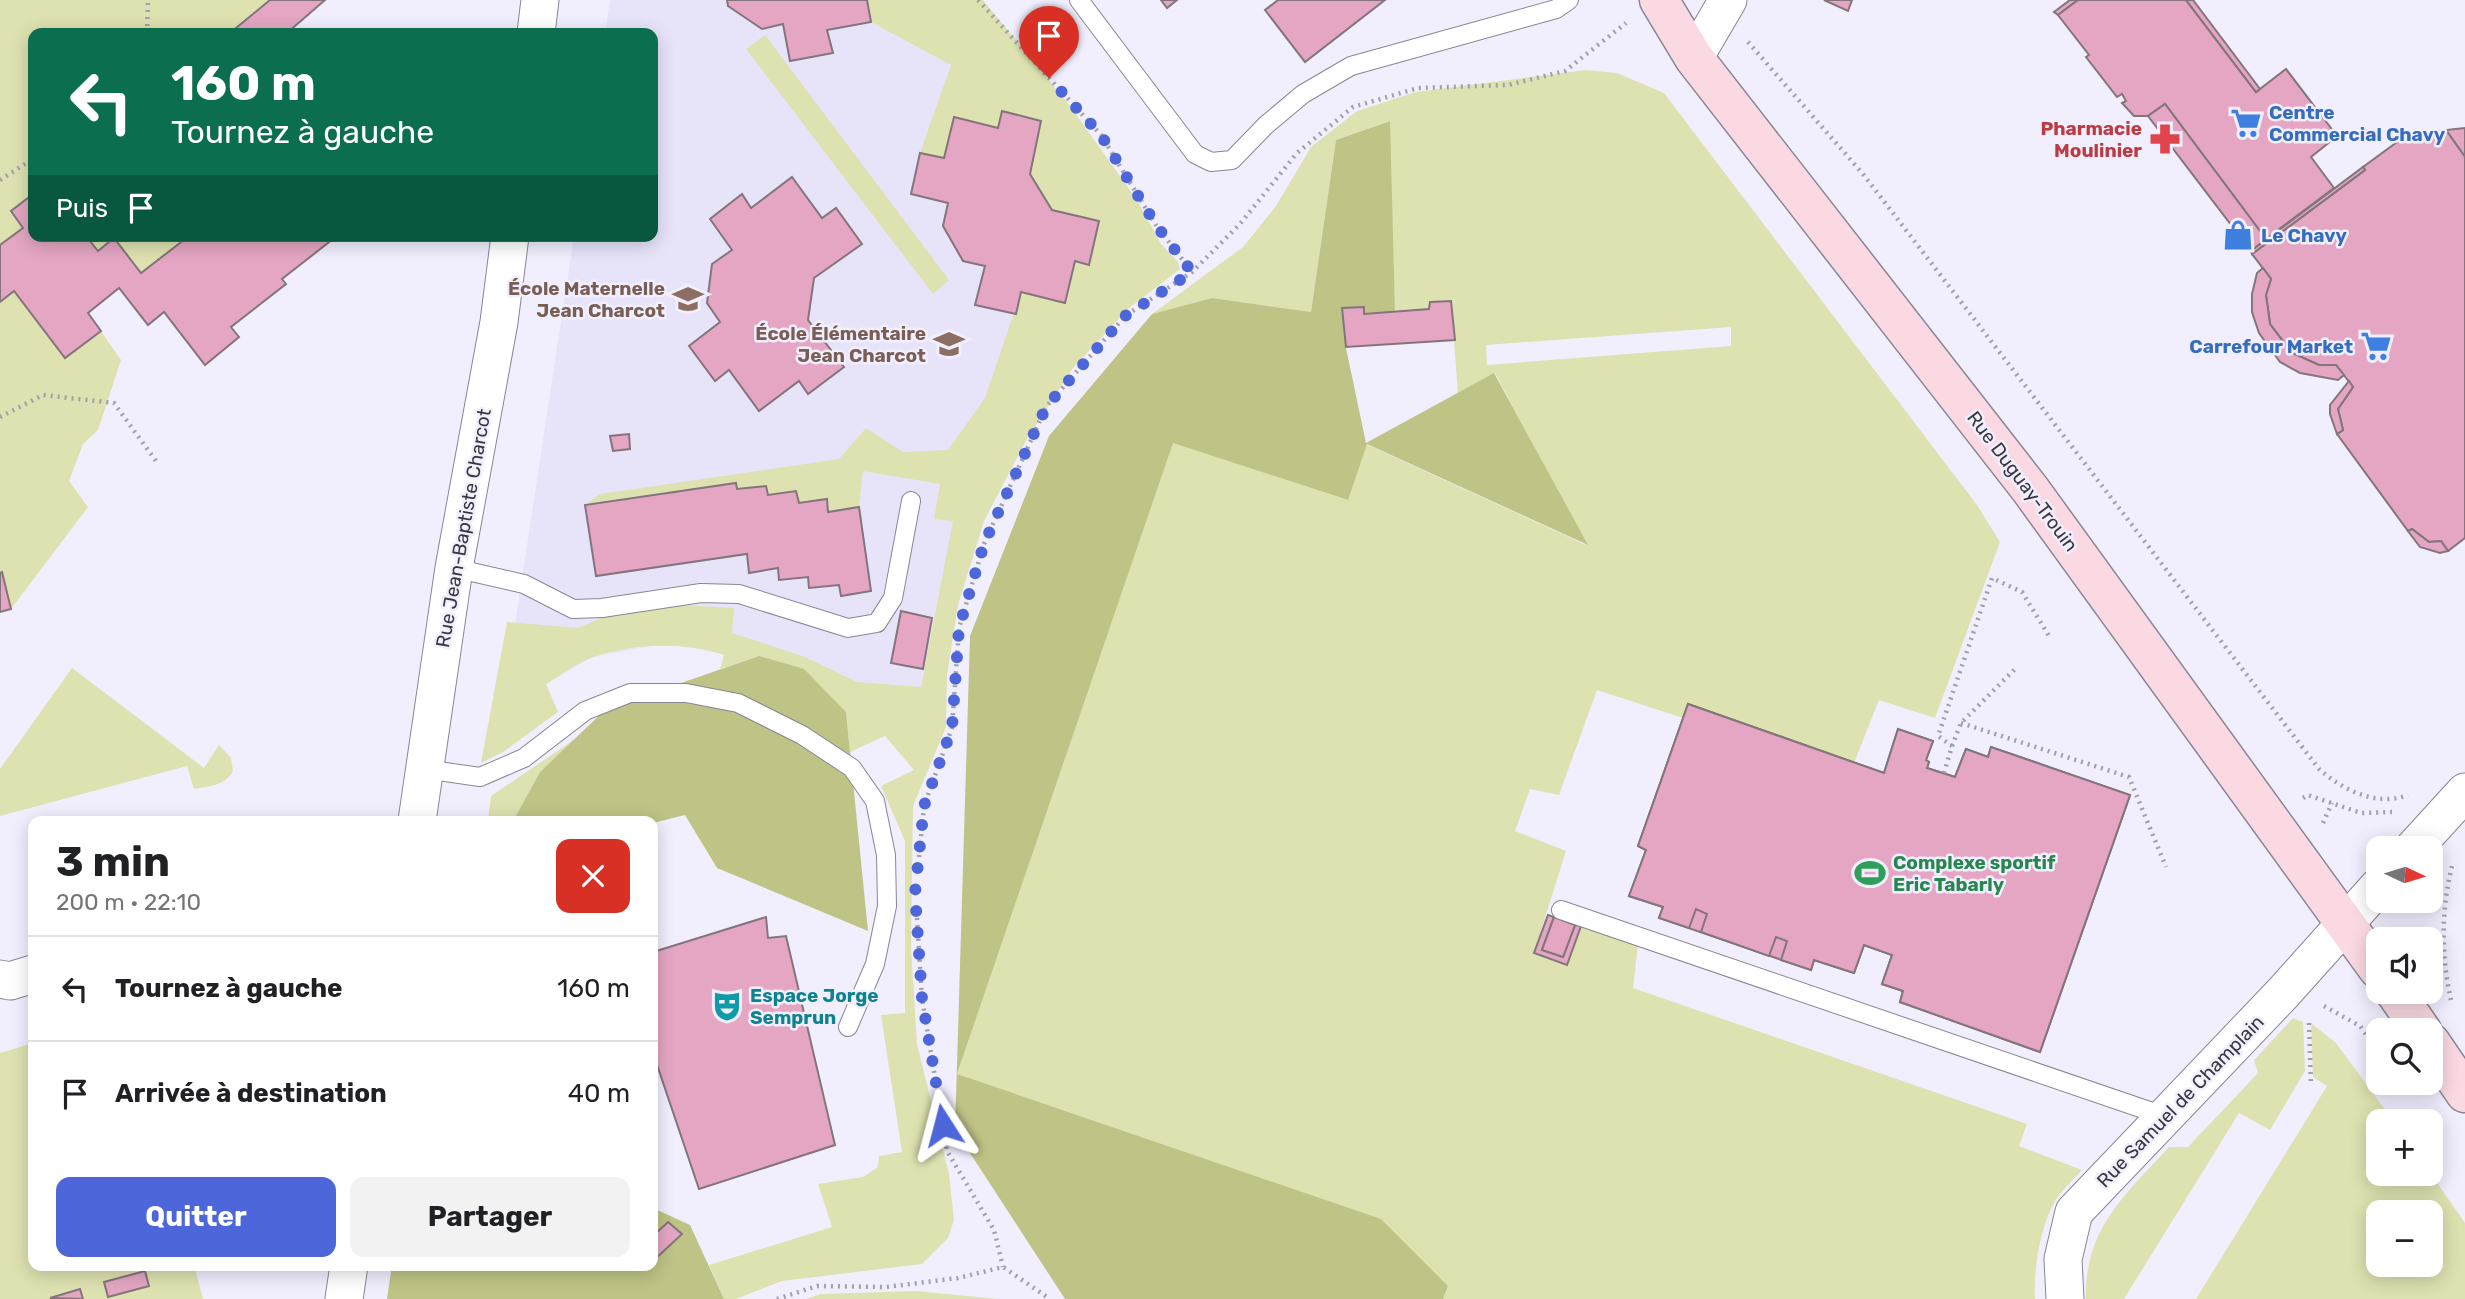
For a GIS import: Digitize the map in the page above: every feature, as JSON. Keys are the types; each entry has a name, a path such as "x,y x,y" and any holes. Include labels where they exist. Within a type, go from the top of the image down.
{"main road":[{"name":"Rue Duguay-Trouin","path":"1646,9 1693,58 2031,489 2366,952"},
{"path":"2422,1017 2465,1075"},
{"path":"2443,1061 2465,1093"}],"street":[{"path":"537,28 540,0"},
{"path":"1693,58 1728,0"},
{"name":"Rue Jean-Baptiste Charcot","path":"418,816 454,568 499,322 509,242"},
{"path":"2425,836 2465,792"},
{"name":"Rue Samuel de Champlain","path":"2065,1299 2063,1259 2074,1212 2164,1116 2296,1005 2346,924 2366,901"},
{"path":"0,979 10,981 28,976"},
{"path":"344,1299 348,1271"}],"lane":[{"path":"1079,0 1195,155 1211,162 1232,160 1266,125 1303,94 1351,66 1556,9 1569,0"},
{"path":"454,568 524,584 573,610 701,593 738,594 848,628 877,623 893,598 911,501"},
{"path":"425,769 480,777 524,758 585,711 630,694 686,693 738,703 802,735 852,768 875,801 886,855 887,906 875,964 848,1027"},
{"path":"1561,910 2164,1116"}],"path":[{"path":"147,28 148,0"},
{"path":"978,0 1101,135 1156,225 1192,272"},
{"path":"918,868 924,806 952,728 959,628 984,544 1046,407 1125,316 1192,272 1240,224 1297,153 1353,107 1418,88 1508,85 1565,71 1646,9"},
{"path":"1744,36 1772,72 1863,174 2319,769 2340,788 2391,802 2413,793"},
{"path":"0,180 28,162"},
{"path":"0,417 43,395 114,403 156,461"},
{"path":"1952,746 1938,736 1992,578 2022,592 2049,636"},
{"path":"1944,774 1961,723 2015,669"},
{"path":"1961,723 2129,777 2166,867"},
{"path":"2308,795 2361,813 2400,812"},
{"path":"2422,1017 2446,977 2443,932 2454,859"},
{"path":"916,906 922,998 947,1150 994,1230 1003,1267 1050,1299"},
{"path":"2311,1085 2296,1005 2321,1005 2360,1026 2366,1034"},
{"path":"777,1299 817,1286 886,1287 958,1278 1003,1267"}],"shaded area":[{"name":"École Élémentaire Jean Charcot","path":"610,0 962,0 1087,143 1110,307 972,500 927,721 684,640 592,657 535,690 500,723 573,242 658,242 658,28 606,28"}],"green space":[{"path":"0,0 270,0 236,28 28,28 28,198 11,211 23,228 0,245"},
{"path":"867,0 983,0 1070,106 1137,200 1161,244 1178,262 1180,269 1128,309 1073,368 1028,437 984,521 958,605 947,676 946,727 913,806 911,947 917,1044 949,1174 954,1220 948,1238 922,1264 782,1281 736,1299 724,1299 709,1265 832,1227 818,1184 863,1177 878,1167 879,1156 902,1152 881,1015 905,1013 905,841 881,786 914,770 885,736 850,752 846,712 759,656 720,669 724,655 675,646 610,652 576,665 546,684 558,712 503,752 481,763 507,622 578,628 615,612 666,604 734,608 732,633 805,657 857,682 921,687 953,521 934,519 940,484 863,471 859,507 828,512 827,499 799,503 796,491 768,495 766,486 737,489 736,483 585,505 600,494 839,459 866,428 903,452 948,450 985,398 1021,292 1065,302 1075,261 1088,264 1030,174 1041,121 1003,111 998,128 954,118 944,158 920,153 951,65 871,22"},
{"path":"765,35 949,280 933,294 746,49"},
{"path":"1586,70 1617,73 1664,93 1977,505 2000,542 1935,718 1879,700 1854,763 1683,718 1597,690 1559,795 1530,789 1515,831 1566,851 1534,953 1567,965 1581,926 1638,944 1633,988 2027,1124 2019,1146 2082,1170 2051,1208 2042,1233 2037,1261 2035,1299 1443,1299 1448,1286 957,1074 1173,442 1347,500 1366,444 1586,545 1495,373 1458,393 1451,302 1430,302 1429,309 1395,311 1389,121 1336,140 1311,312 1212,298 1152,314 1243,247 1276,206 1311,147 1357,111 1416,92","holes":["1731,327 1731,346 1487,365 1486,345"]},
{"path":"1390,121 1395,311 1364,314 1363,307 1342,308 1346,348 1366,443 1494,373 1588,545 1367,444 1348,500 1173,443 957,1074 1381,1219 1448,1286 1443,1299 1065,1299 955,1130 970,636 1049,436 1152,314 1212,298 1311,312 1336,140"},
{"path":"91,242 111,242 98,251"},
{"path":"117,242 181,242 141,273"},
{"path":"14,291 65,358 101,331 121,360 98,430 83,444 69,481 88,507 11,609 0,573 0,302"},
{"path":"759,656 804,669 846,712 868,931 717,868 685,815 658,822 658,816 516,816 540,772 606,709"},
{"path":"72,668 204,768 219,745 231,758 233,771 230,776 211,786 194,789 187,766 0,816 0,769"},
{"path":"575,739 540,772 516,816 489,816 491,796"},
{"path":"2293,1018 2303,1022 2305,1071 2270,1130 2239,1113 2124,1299 2086,1299 2087,1274 2092,1252 2110,1215 2169,1147 2188,1147 2258,1073 2254,1060"},
{"path":"2311,1023 2336,1043 2366,1084 2366,1095 2374,1095 2384,1109 2366,1109 2366,1186 2439,1186 2465,1223 2465,1299 2196,1299 2327,1086 2313,1077"},
{"path":"28,1045 28,1271 196,1271 203,1299 0,1299 0,1053"},
{"path":"658,1210 690,1225 724,1299 387,1299 391,1271 658,1271"},
{"path":"916,1291 998,1299 806,1299 821,1294"}],"building":[{"path":"270,0 325,0 293,28 236,28"},
{"path":"727,0 867,0 871,22 827,30 833,53 790,61 783,24 762,29 728,6"},
{"path":"1161,0 1177,0 1167,8"},
{"path":"1278,0 1385,0 1305,62 1265,10"},
{"path":"1824,0 1852,0 1848,11"},
{"path":"2070,0 2078,0 2058,15 2054,12"},
{"path":"2078,0 2186,0 2256,92 2286,69 2337,136 2311,157 2334,188 2266,239 2165,104 2148,116 2134,116 2122,103 2126,101 2122,94 2117,97 2058,15"},
{"path":"2186,0 2193,0 2260,89 2256,92"},
{"path":"2165,104 2266,239 2251,251 2148,116"},
{"path":"1002,111 1041,121 1030,174 1052,210 1099,221 1089,265 1075,261 1065,303 1021,292 1016,314 975,305 985,266 963,261 943,226 948,203 911,194 920,153 944,158 954,117 998,128"},
{"path":"2465,128 2465,157 2446,130"},
{"name":"Carrefour Market","path":"2446,130 2465,157 2465,538 2448,551 2441,541 2429,542 2412,529 2408,531 2337,434 2343,430 2338,409 2353,387 2336,365 2319,365 2292,353 2270,324 2266,295 2271,279 2252,254 2365,170 2363,167 2408,134"},
{"path":"2363,167 2365,170 2252,254 2251,251"},
{"path":"792,177 822,218 836,208 862,244 814,278 808,320 844,367 808,394 799,381 759,411 729,370 715,381 689,346 720,322 707,303 712,264 732,250 710,219 742,194 751,208"},
{"path":"28,198 28,242 91,242 98,251 109,242 117,242 141,273 181,242 329,242 282,279 286,284 231,327 239,337 205,365 164,312 148,325 119,288 88,313 101,331 65,358 14,291 0,302 0,245 23,228 11,211"},
{"path":"2263,268 2271,279 2266,295 2270,324 2292,353 2319,365 2336,365 2344,375 2338,380 2300,373 2280,362 2259,333 2252,312 2252,294 2257,273"},
{"path":"1451,301 1455,340 1346,347 1342,308 1364,307 1364,314 1429,309 1430,302"},
{"path":"2349,381 2353,387 2338,409 2343,430 2337,434 2330,414 2330,405"},
{"path":"629,434 630,449 613,451 610,436"},
{"path":"736,483 737,489 766,486 768,495 796,491 799,503 827,499 828,512 859,507 871,591 841,596 839,585 809,588 808,577 779,580 778,568 749,573 747,554 596,576 585,505"},
{"path":"2412,529 2429,542 2441,541 2448,551 2440,553 2420,547 2408,531"},
{"path":"2,572 11,609 0,612 0,573"},
{"path":"901,611 932,618 923,669 891,663"},
{"name":"Complexe sportif Eric Tabarly","path":"1688,704 1884,773 1898,729 1933,741 1926,760 1929,762 1927,768 1955,777 1966,749 1988,757 1991,747 2130,795 2040,1052 1900,1002 1903,991 1882,984 1892,955 1864,945 1854,973 1814,960 1811,970 1659,918 1663,907 1629,896 1646,850 1638,846"},
{"name":"Complexe sportif Eric Tabarly","path":"1688,704 1884,773 1898,729 1933,741 1926,760 1929,762 1927,768 1955,777 1966,749 1988,757 1991,747 2130,795 2040,1052 1900,1002 1903,991 1882,984 1892,955 1864,945 1854,973 1814,960 1811,970 1781,960 1787,941 1776,937 1769,956 1701,932 1707,914 1696,909 1689,928 1659,918 1663,907 1629,896 1646,850 1638,846"},
{"path":"1548,915 1554,917 1542,950 1563,957 1575,925 1581,926 1567,965 1534,953"},
{"name":"Espace Jorge Semprun","path":"766,917 768,938 786,936 835,1145 699,1189 658,1068 658,950"},
{"path":"1554,917 1575,925 1563,957 1542,950"},
{"path":"668,1222 682,1234 658,1256 658,1231"},
{"path":"145,1271 149,1286 108,1297 104,1282"},
{"path":"80,1289 83,1299 50,1298"}],"place":[{"name":"Centre Commercial Chavy","path":"2246,123"},
{"name":"Pharmacie Moulinier","path":"2165,139"},
{"name":"Le Chavy","path":"2238,235"},
{"name":"École Maternelle Jean Charcot","path":"688,299"},
{"name":"École Élémentaire Jean Charcot","path":"949,344"},
{"name":"Carrefour Market","path":"2376,346"},
{"name":"Complexe sportif Eric Tabarly","path":"1870,873"},
{"name":"Espace Jorge Semprun","path":"727,1006"}],"route":[{"path":"943,1125 922,998 915,893 924,806 952,728 959,628 984,544 1046,407 1125,316 1192,272 1156,225 1101,135 1049,78"}]}
